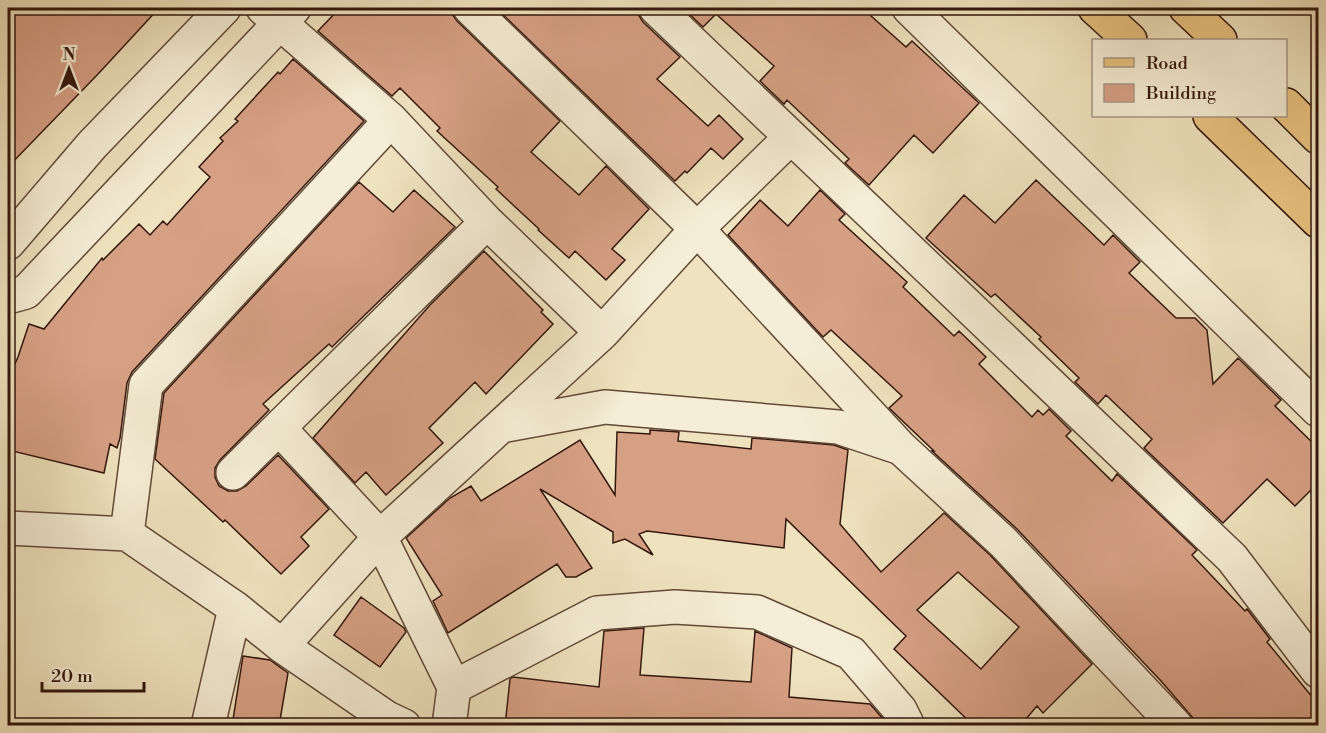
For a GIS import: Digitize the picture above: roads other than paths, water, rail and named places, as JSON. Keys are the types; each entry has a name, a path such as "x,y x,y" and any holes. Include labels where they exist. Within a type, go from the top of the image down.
{"main road":[{"path":"1095,8 1129,39"},
{"path":"1186,8 1219,39"},
{"path":"1287,106 1318,137"},
{"path":"1211,117 1318,220"}],"street":[{"path":"8,243 92,145 224,8"},
{"path":"470,8 697,229 901,448 1003,542 1176,726"},
{"path":"656,8 1232,558 1318,671"},
{"path":"909,8 1318,410"},
{"path":"8,297 26,292 279,12 391,120 487,222 602,333"},
{"path":"127,534 146,385 391,120"},
{"path":"282,646 380,537 602,333 697,229 790,137"},
{"path":"234,473 487,222"},
{"path":"501,426 605,407 838,427 901,448"},
{"path":"279,428 380,537 454,687 449,726"},
{"path":"8,528 127,534 235,608 282,646 392,723"},
{"path":"454,687 597,613 675,607 757,612 851,653 900,710 908,726"},
{"path":"208,726 235,608"}]}
